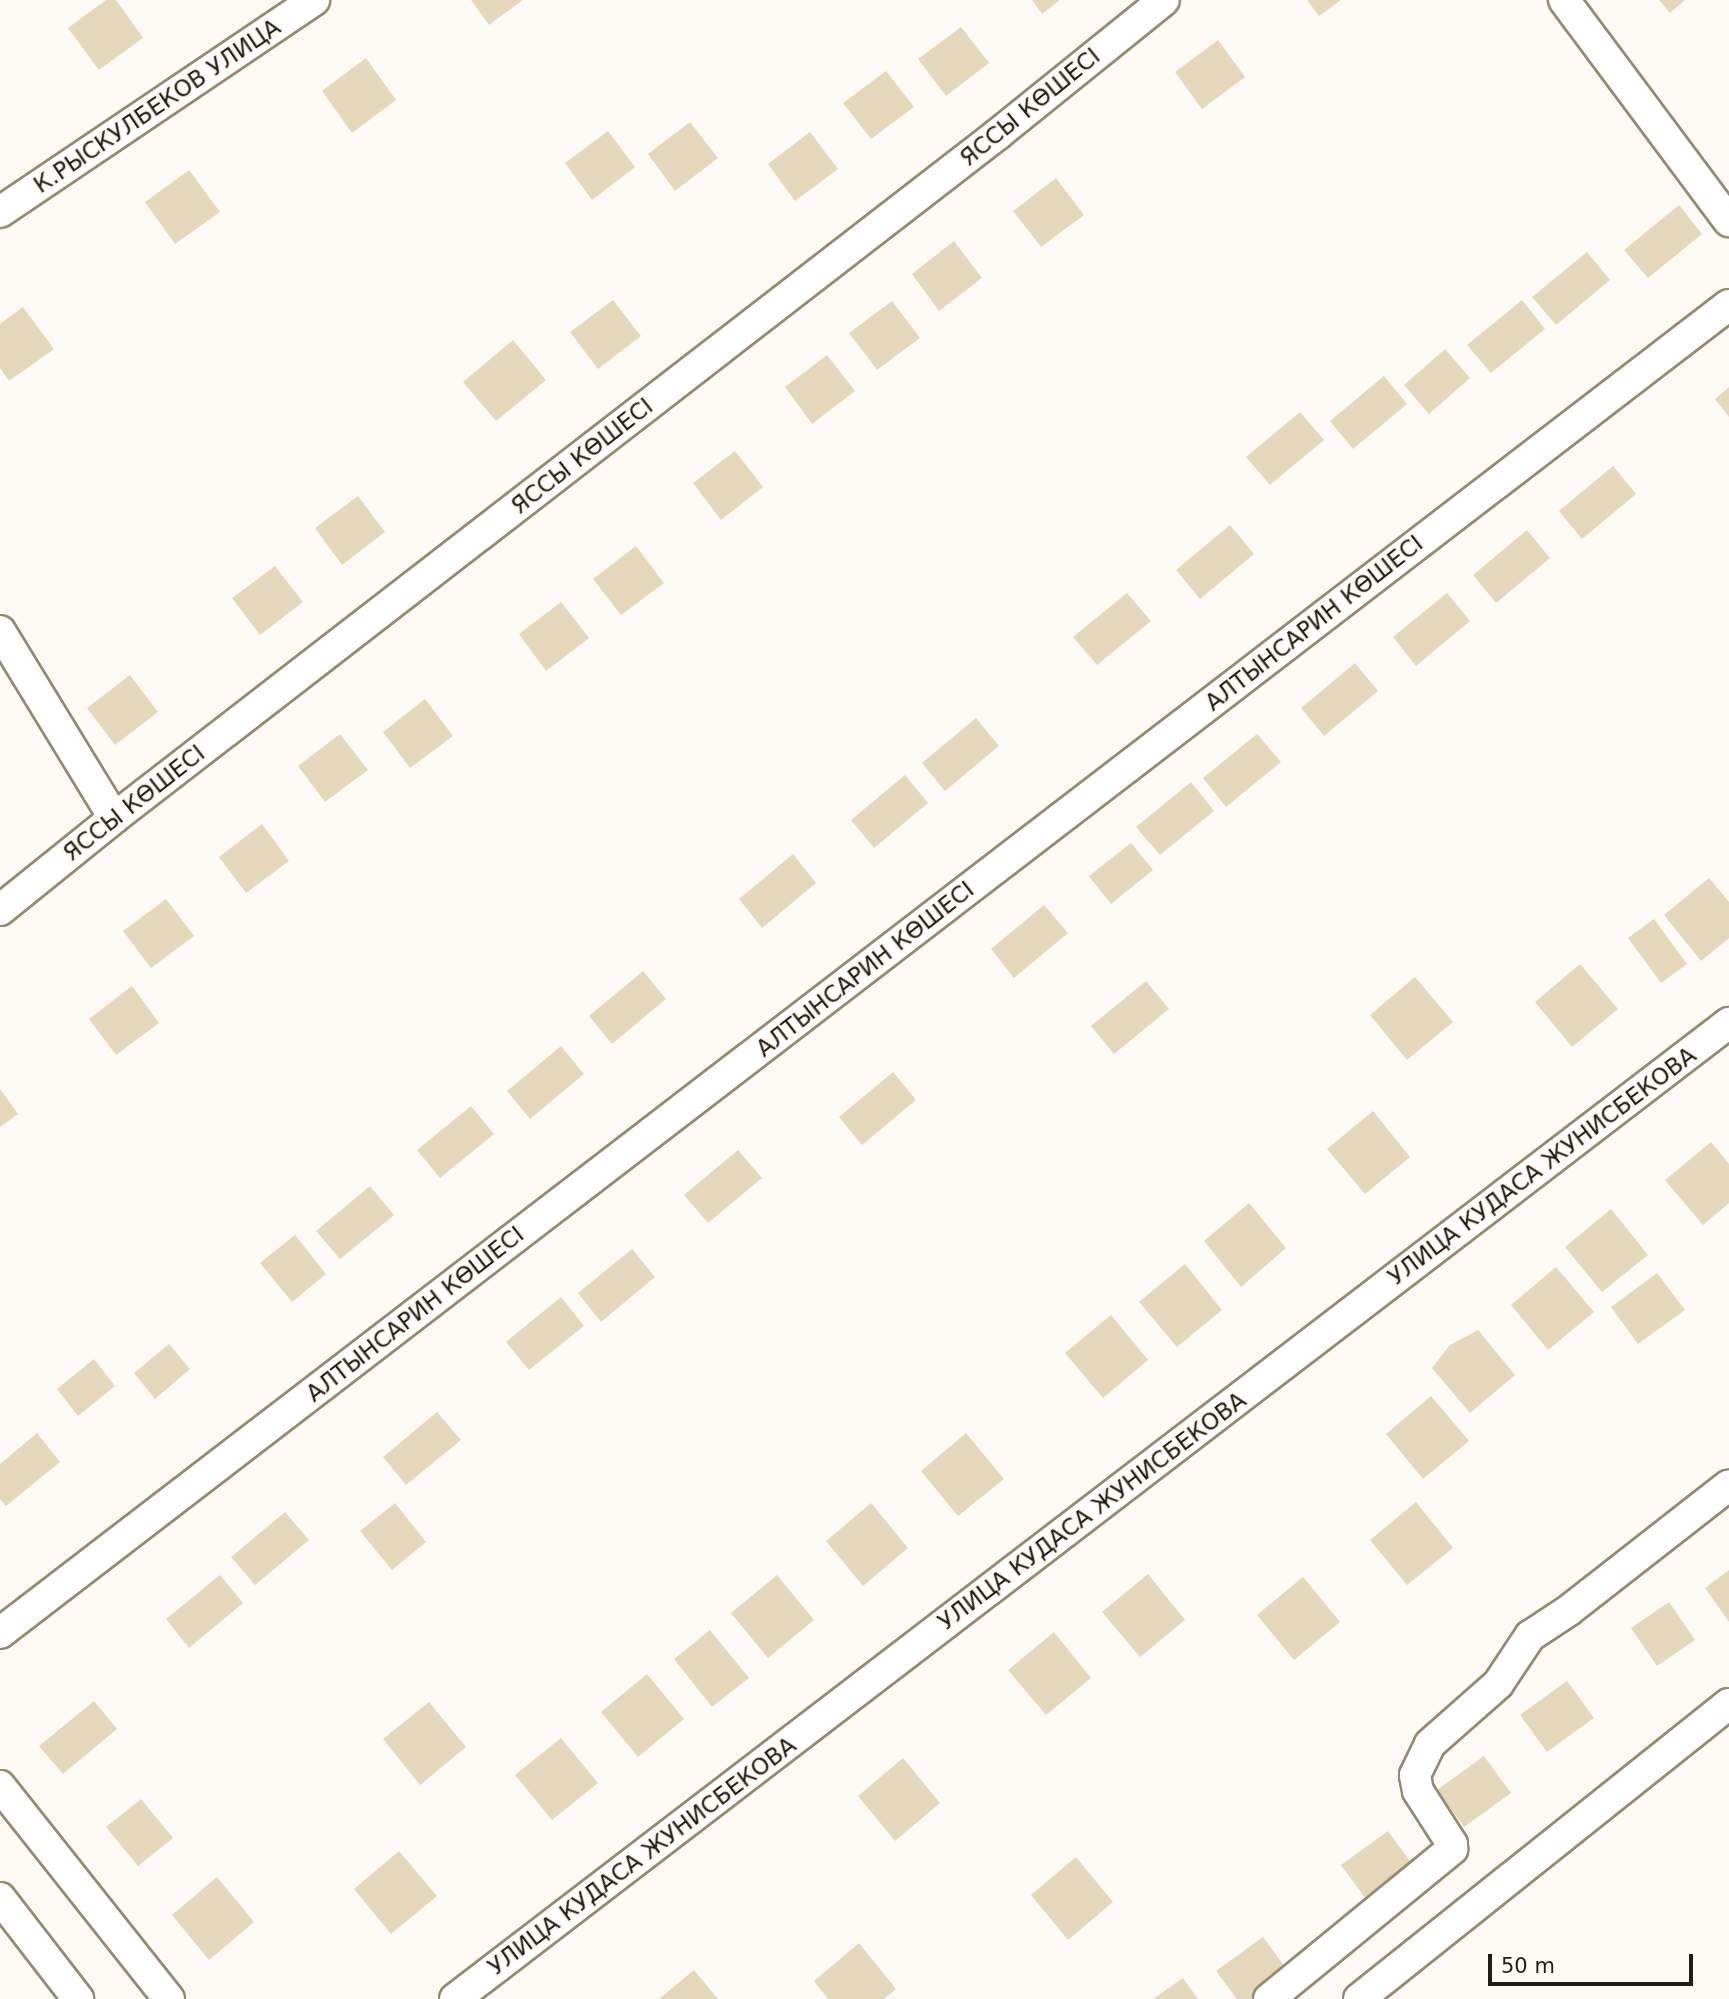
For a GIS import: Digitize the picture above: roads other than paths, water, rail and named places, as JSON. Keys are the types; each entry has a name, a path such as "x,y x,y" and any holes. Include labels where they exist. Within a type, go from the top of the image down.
{"street":[{"name":"К.РЫСКУЛБЕКОВ УЛИЦА","path":"0,212 314,0"},
{"name":"ЯССЫ КӨШЕСІ","path":"0,910 114,818 999,134 1164,0"},
{"path":"1564,0 1729,220"},
{"name":"АЛТЫНСАРИН КӨШЕСІ","path":"0,1633 1729,304"},
{"path":"0,631 114,818"},
{"name":"УЛИЦА КУДАСА ЖУНИСБЕКОВА","path":"455,1999 1729,1023"},
{"path":"1269,1999 1452,1849 1452,1844 1418,1791 1415,1774 1430,1744 1498,1684 1530,1636 1568,1612 1729,1485"},
{"path":"1359,1999 1729,1704"},
{"path":"0,1786 169,1999"},
{"path":"0,1898 78,1999"}]}
